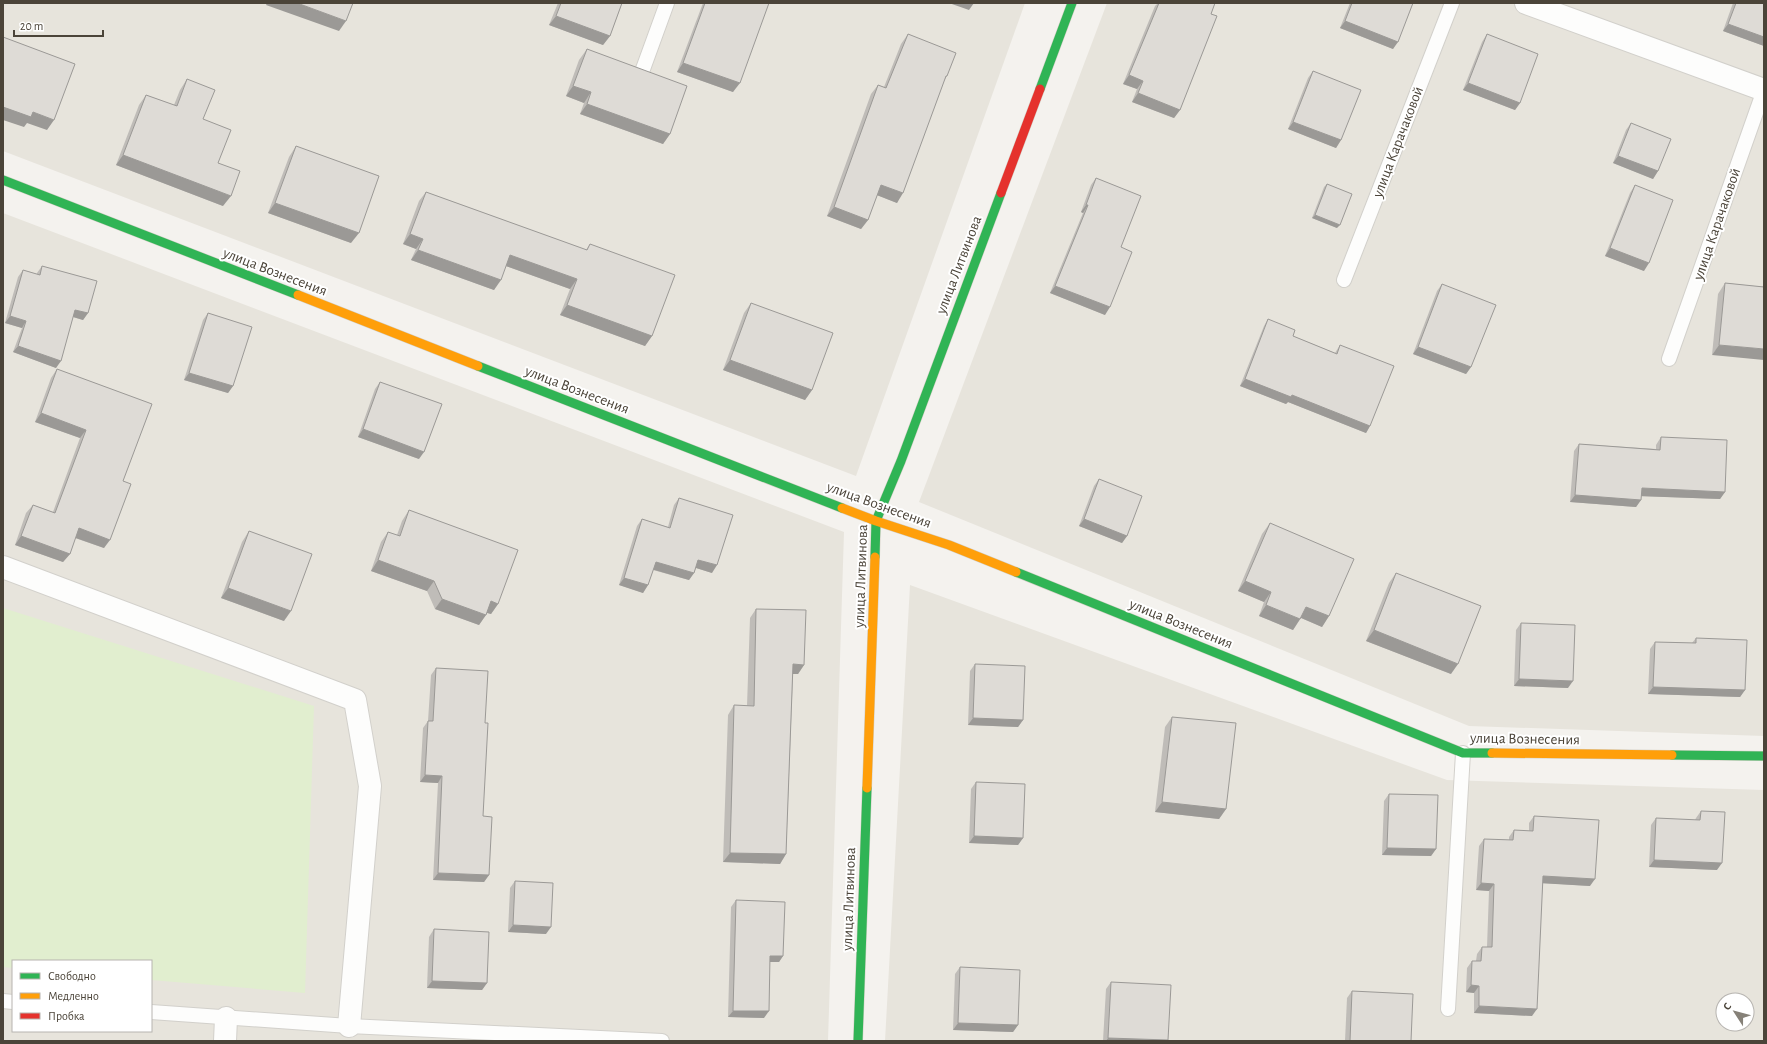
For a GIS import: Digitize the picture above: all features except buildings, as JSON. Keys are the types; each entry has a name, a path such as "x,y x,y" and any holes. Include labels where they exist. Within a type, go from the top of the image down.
{"street":[{"name":"улица Литвинова","path":"858,1041 875,591 876,520 901,461 1072,3"},
{"name":"улица Карачаковой","path":"1526,3 1764,90"},
{"name":"улица Вознесения","path":"3,180 876,520 949,545 1463,753 1764,756"},
{"path":"3,567 355,700 370,786 349,1026"},
{"path":"225,1041 226,1018"}],"lane":[{"path":"643,69 667,3"},
{"name":"улица Карачаковой","path":"1344,280 1452,3"},
{"name":"улица Карачаковой","path":"1669,359 1764,90"},
{"path":"1448,1009 1463,753"},
{"path":"152,1012 349,1026 662,1041"}],"shaded area":[{"path":"3,3 1025,3 856,476 3,151"},
{"path":"1107,3 1764,3 1764,736 1469,726 919,502"},
{"path":"3,213 844,532 828,1041 3,1041"},
{"path":"910,585 1447,780 1764,790 1764,1041 885,1041"}],"green space":[{"path":"3,608 314,706 305,993 152,980 152,960 12,960 12,968 3,967"}],"traffic: fast":[{"path":"1040,89 1072,3"},
{"path":"3,180 298,295"},
{"path":"875,557 876,521 901,461 1001,193"},
{"path":"478,366 842,508"},
{"path":"1016,572 1463,753 1492,753"},
{"path":"1672,755 1764,756"},
{"path":"858,1041 867,788"}],"traffic: slow":[{"path":"298,295 478,366"},
{"path":"842,508 949,545 1016,572"},
{"path":"867,788 875,557"},
{"path":"1492,753 1672,755"}],"traffic: jam":[{"path":"1001,193 1040,89"}]}
